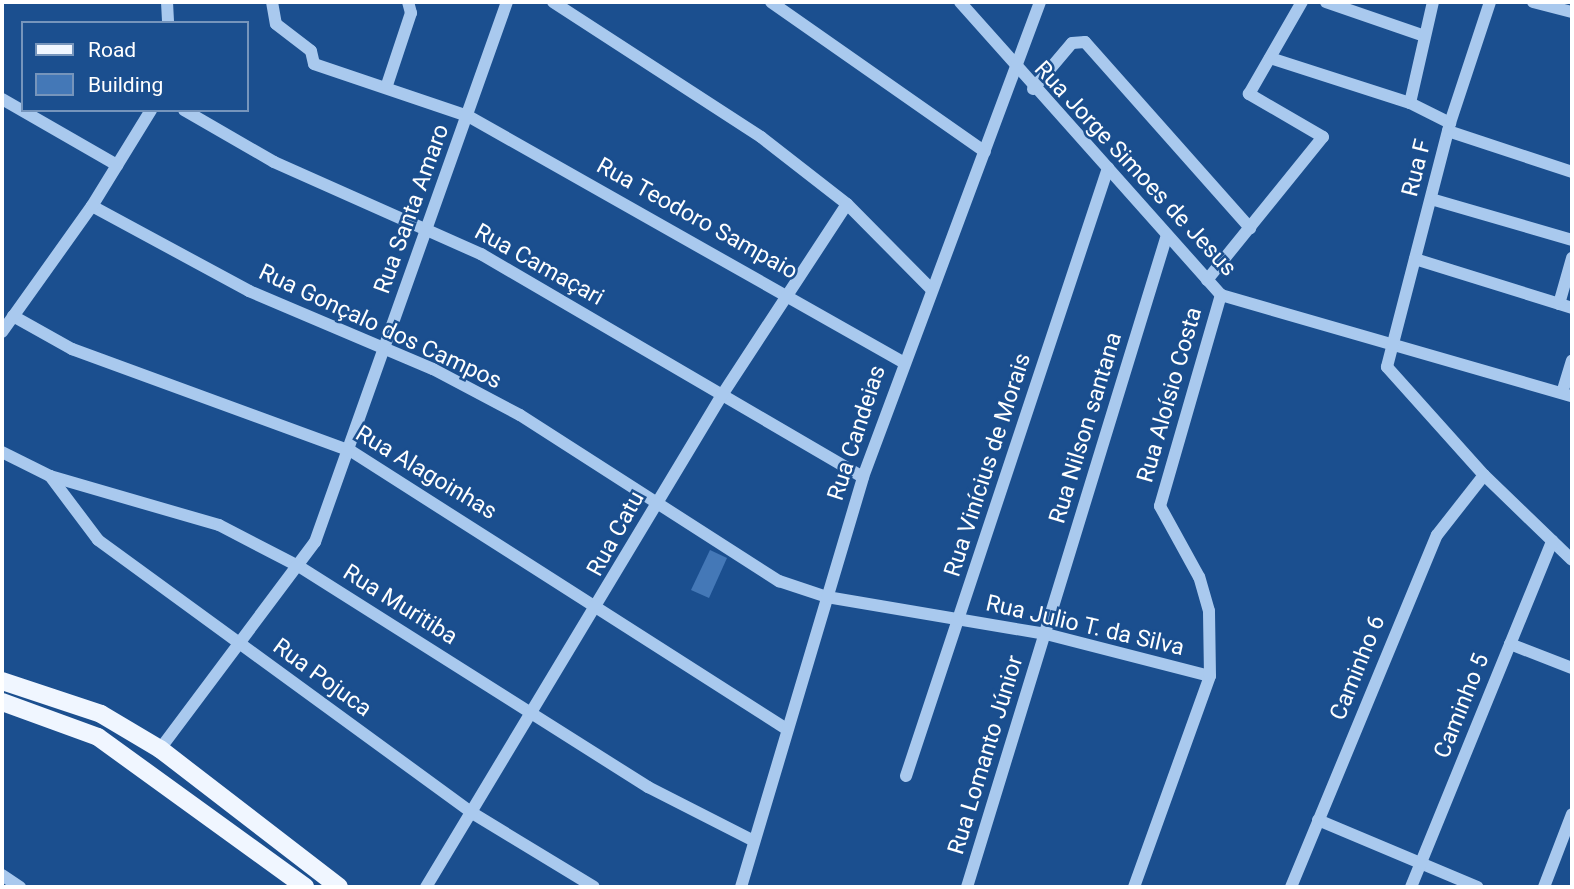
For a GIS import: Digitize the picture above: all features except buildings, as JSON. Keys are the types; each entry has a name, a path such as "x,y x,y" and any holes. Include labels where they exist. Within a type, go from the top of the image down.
{"main road":[{"path":"2,681 100,713 160,749 340,887"},
{"path":"2,702 98,737 305,887"}],"street":[{"path":"167,2 168,21"},
{"name":"Rua Teodoro Sampaio","path":"272,2 276,24 311,51 314,64 387,85 468,116 786,292 903,362"},
{"name":"Rua Santa Amaro","path":"160,749 243,646 300,567 351,451 384,348 507,2"},
{"path":"553,2 750,130 847,204 932,290"},
{"path":"771,2 985,152"},
{"name":"Rua Jorge Simoes de Jesus","path":"961,2 1000,41 1014,69 1108,168 1221,295 1567,395"},
{"name":"Rua Candeias","path":"741,887 785,728 863,477 903,362 1040,2"},
{"path":"1207,280 1323,137 1249,94 1302,2"},
{"path":"1326,2 1422,35"},
{"path":"1410,103 1422,35 1433,2"},
{"name":"Rua F","path":"1390,346 1416,259 1449,127 1490,2"},
{"path":"1532,2 1572,12"},
{"path":"387,85 410,5"},
{"path":"1033,89 1072,43 1085,42 1250,228"},
{"path":"1270,58 1410,103 1449,127 1572,172"},
{"path":"2,99 21,110"},
{"path":"25,112 117,165"},
{"path":"2,332 92,206 149,112"},
{"name":"Rua Camaçari","path":"187,112 274,162 481,254 863,477"},
{"name":"Rua Vinícius de Morais","path":"906,776 1108,168"},
{"path":"1431,199 1572,240"},
{"name":"Rua Catu","path":"426,887 474,814 597,612 657,502 722,395 786,292 847,204"},
{"name":"Rua Gonçalo dos Campos","path":"92,206 249,291 384,348 520,415 657,502 737,560 827,597"},
{"name":"Rua Nilson santana","path":"1046,634 1167,235"},
{"path":"1559,304 1572,258"},
{"path":"1416,259 1572,308"},
{"name":"Rua Aloísio Costa","path":"1210,676 1209,611 1199,577 1160,506 1221,295"},
{"name":"Rua Alagoinhas","path":"13,316 72,349 351,451 505,545 597,612 785,728"},
{"path":"1390,346 1390,378 1484,475 1572,560"},
{"path":"1567,395 1572,360"},
{"name":"Rua Muritiba","path":"2,452 50,476 219,525 300,567 648,787 754,841"},
{"name":"Caminho 6","path":"1291,887 1437,535 1484,475"},
{"name":"Rua Pojuca","path":"50,476 98,540 474,814 594,887"},
{"name":"Caminho 5","path":"1411,887 1552,541"},
{"name":"Rua Julio T. da Silva","path":"827,597 1046,634 1210,676"},
{"name":"Rua Lomanto Júnior","path":"967,887 1046,634"},
{"path":"1510,644 1572,668"},
{"path":"1134,887 1210,676"},
{"path":"1544,887 1566,849 1572,814"},
{"path":"1318,820 1477,887"},
{"path":"2,875 20,887"}]}
